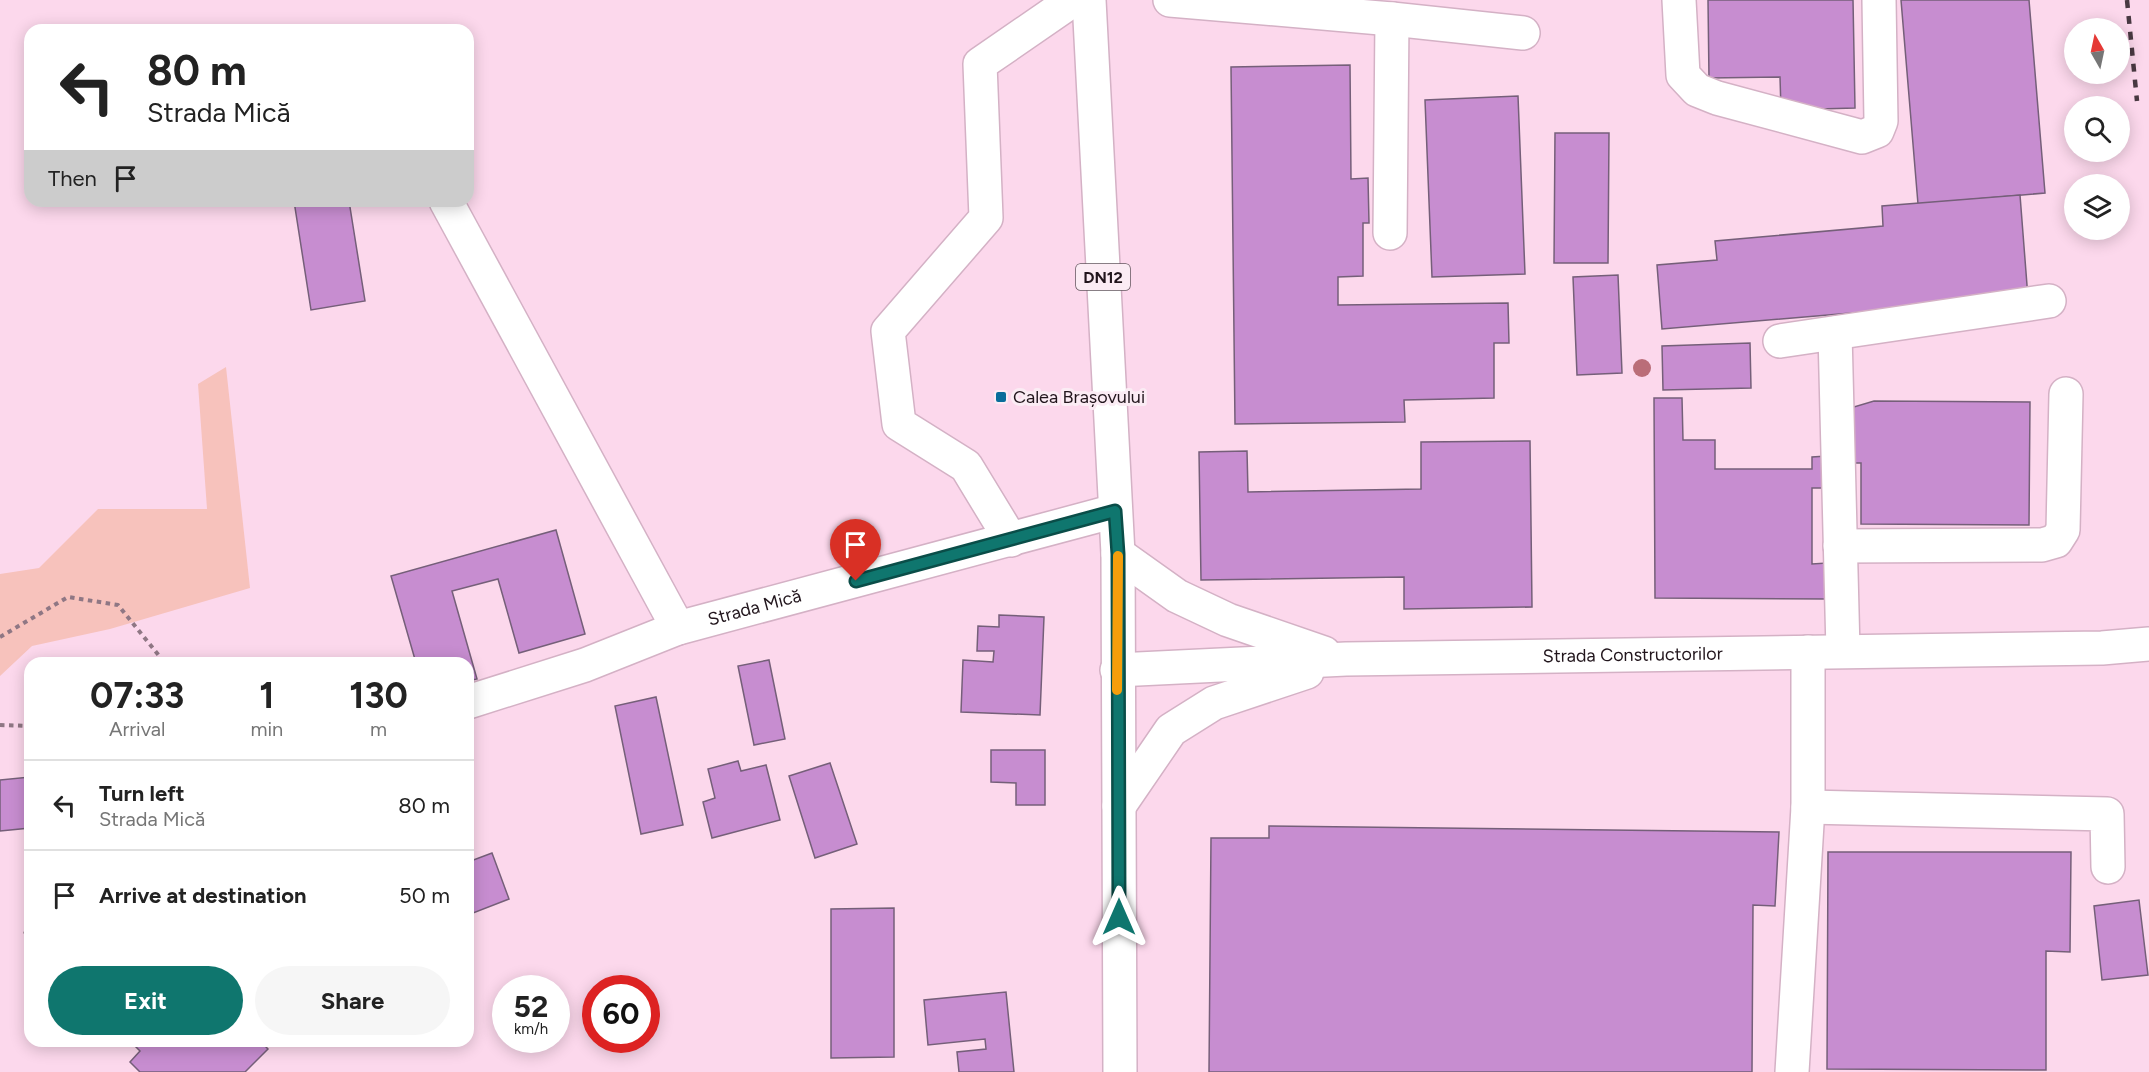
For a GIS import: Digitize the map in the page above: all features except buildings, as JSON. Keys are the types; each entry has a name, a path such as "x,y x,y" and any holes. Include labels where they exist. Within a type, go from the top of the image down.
{"main road":[{"path":"1011,540 966,466 899,424 888,331 986,218 980,64 1073,0"},
{"name":"DN12","path":"1089,0 1118,554 1120,1072"},
{"path":"1679,0 1683,75 1696,90 1717,98 1862,137 1877,131 1881,121 1879,0"},
{"path":"1184,1 1523,33"},
{"path":"1390,233 1392,20"},
{"path":"449,207 678,628"},
{"path":"1780,341 2049,301"},
{"path":"1835,333 1843,651"},
{"path":"1840,546 2042,545 2056,541 2063,530 2066,394"},
{"name":"Strada Mică","path":"474,700 585,665 678,628 1115,511"},
{"path":"1118,554 1177,596 1228,620 1296,645 1346,660"},
{"name":"Strada Constructorilor","path":"1117,670 1346,660 2102,648 2149,644"},
{"path":"1792,1072 1808,807 1808,652"},
{"path":"1119,806 1171,730 1214,703 1346,660"},
{"path":"1808,807 2107,814 2108,867"}],"path":[{"path":"0,637 68,597 118,605 160,657"},
{"path":"0,725 24,726"}],"shaded area":[{"path":"226,367 250,588 110,629 32,646 0,676 0,574 39,568 98,509 207,509 198,384"}],"railway":[{"path":"2127,0 2137,101"}],"slow traffic":[{"path":"1117,690 1118,556"}],"place":[{"name":"Calea Brașovului","path":"1001,397"}],"route":[{"path":"856,581 1115,511 1118,554 1119,917"}]}
